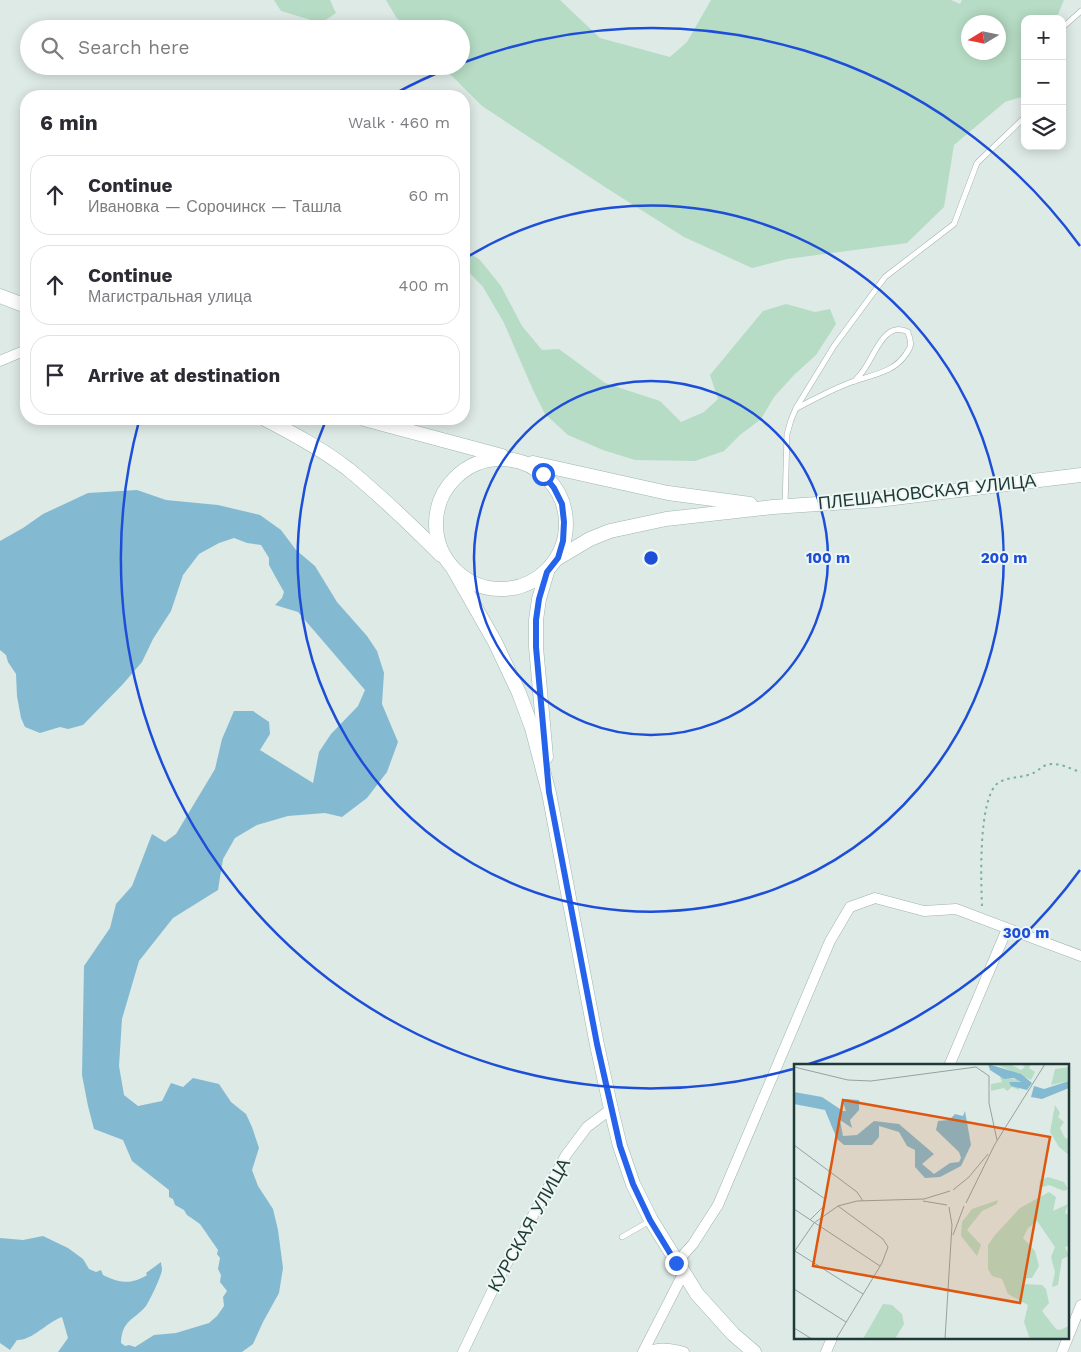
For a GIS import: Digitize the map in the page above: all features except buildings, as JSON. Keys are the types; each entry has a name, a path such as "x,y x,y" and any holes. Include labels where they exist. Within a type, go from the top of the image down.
{"main road":[{"path":"0,296 20,304"},
{"path":"277,425 304,439 346,468 392,506 454,570 495,642 519,693 532,728 549,792 597,1044 620,1146 633,1184 650,1220 696,1294 732,1334 754,1352"},
{"path":"386,425 510,458 668,494 779,507"},
{"path":"443,557 437,538 436,519 438,502 446,487 458,474 472,465 489,460 510,458"},
{"path":"524,461 543,474 554,488 562,504 564,522 563,541 558,558"},
{"name":"ПЛЕШАНОВСКАЯ УЛИЦА","path":"779,507 878,500 1081,475"},
{"path":"454,570 470,582 486,586 502,588 518,586 533,581 547,572 558,558 590,539 610,531 666,519 779,507"},
{"path":"547,572 539,599 536,620 536,647 549,792"}],"street":[{"path":"0,361 20,353"},
{"path":"644,1352 680,1268 718,1205 830,941 850,906 875,898 924,911 956,910 1081,956"},
{"path":"950,1064 1007,929"},
{"name":"КУРСКАЯ УЛИЦА","path":"463,1352 495,1285 566,1155 587,1127 611,1109"},
{"path":"1068,1337 1081,1305"},
{"path":"826,1352 831,1340"},
{"path":"1062,1352 1067,1340"},
{"path":"644,1352 656,1348 670,1348 684,1352"}],"lane":[{"path":"1066,24 1081,11"},
{"path":"779,507 787,434 791,420 796,408 834,346 885,277 954,224 977,163 1021,121"},
{"path":"796,408 823,394 892,368 903,359 910,347 908,332 902,329 886,334 866,368 855,381"},
{"path":"622,1237 650,1220"}],"path":[{"path":"982,919 981,840 989,798 997,784 1008,778 1017,778 1031,774 1046,765 1058,764 1081,772"}],"green space":[{"path":"274,0 330,0 336,13 326,20 311,20 281,11"},
{"path":"386,0 560,0 600,38 670,57 687,42 711,0 951,0 960,4 962,0 1064,0 1058,15 1021,15 1021,97 1005,102 954,145 944,207 907,243 787,259 752,268 684,237 482,106 470,94 470,90 466,90 451,75 470,75 470,20 399,20"},
{"path":"470,253 480,260 501,286 522,326 542,350 559,349 605,383 660,401 681,422 704,412 718,399 710,375 763,311 786,304 815,312 830,309 836,324 816,355 774,397 761,419 740,435 724,451 695,461 635,460 603,450 568,435 545,414 504,323 483,287 470,273"}],"water":[{"path":"137,490 166,500 218,505 260,515 281,530 296,550 315,566 337,602 367,636 377,651 384,673 382,704 398,742 387,772 367,798 342,817 325,813 288,816 257,825 235,838 223,859 218,890 173,918 139,961 122,1019 119,1066 124,1095 138,1106 162,1101 171,1083 183,1087 193,1078 219,1084 231,1102 246,1114 252,1127 259,1148 252,1170 258,1186 273,1209 283,1268 279,1293 253,1344 242,1352 58,1352 68,1338 62,1317 28,1338 17,1340 10,1350 0,1343 0,1238 23,1240 43,1236 68,1248 83,1259 89,1269 96,1272 101,1270 103,1275 125,1282 130,1282 147,1275 146,1273 161,1262 162,1270 148,1303 126,1325 121,1343 125,1346 135,1347 154,1335 176,1333 209,1323 224,1306 223,1297 227,1291 220,1282 218,1250 200,1224 175,1205 173,1199 169,1197 169,1190 132,1161 123,1140 94,1129 82,1075 84,966 110,928 116,904 132,886 152,834 165,842 176,834 215,769 222,739 234,711 253,711 269,722 270,734 260,750 313,783 319,752 331,734 358,706 365,690 298,612 275,605 282,598 284,592 269,565 269,558 261,545 247,543 234,538 219,543 199,554 183,575 171,611 153,639 142,662 83,725 68,729 60,727 40,733 25,727 21,718 17,696 16,674 6,655 0,650 0,541 43,514 88,493"}],"route":[{"path":"543,474 554,488 562,504 564,522 563,541 558,558 547,572 539,599 536,620 536,647 549,792 597,1044 620,1146 633,1184 650,1220 676,1263"}]}
